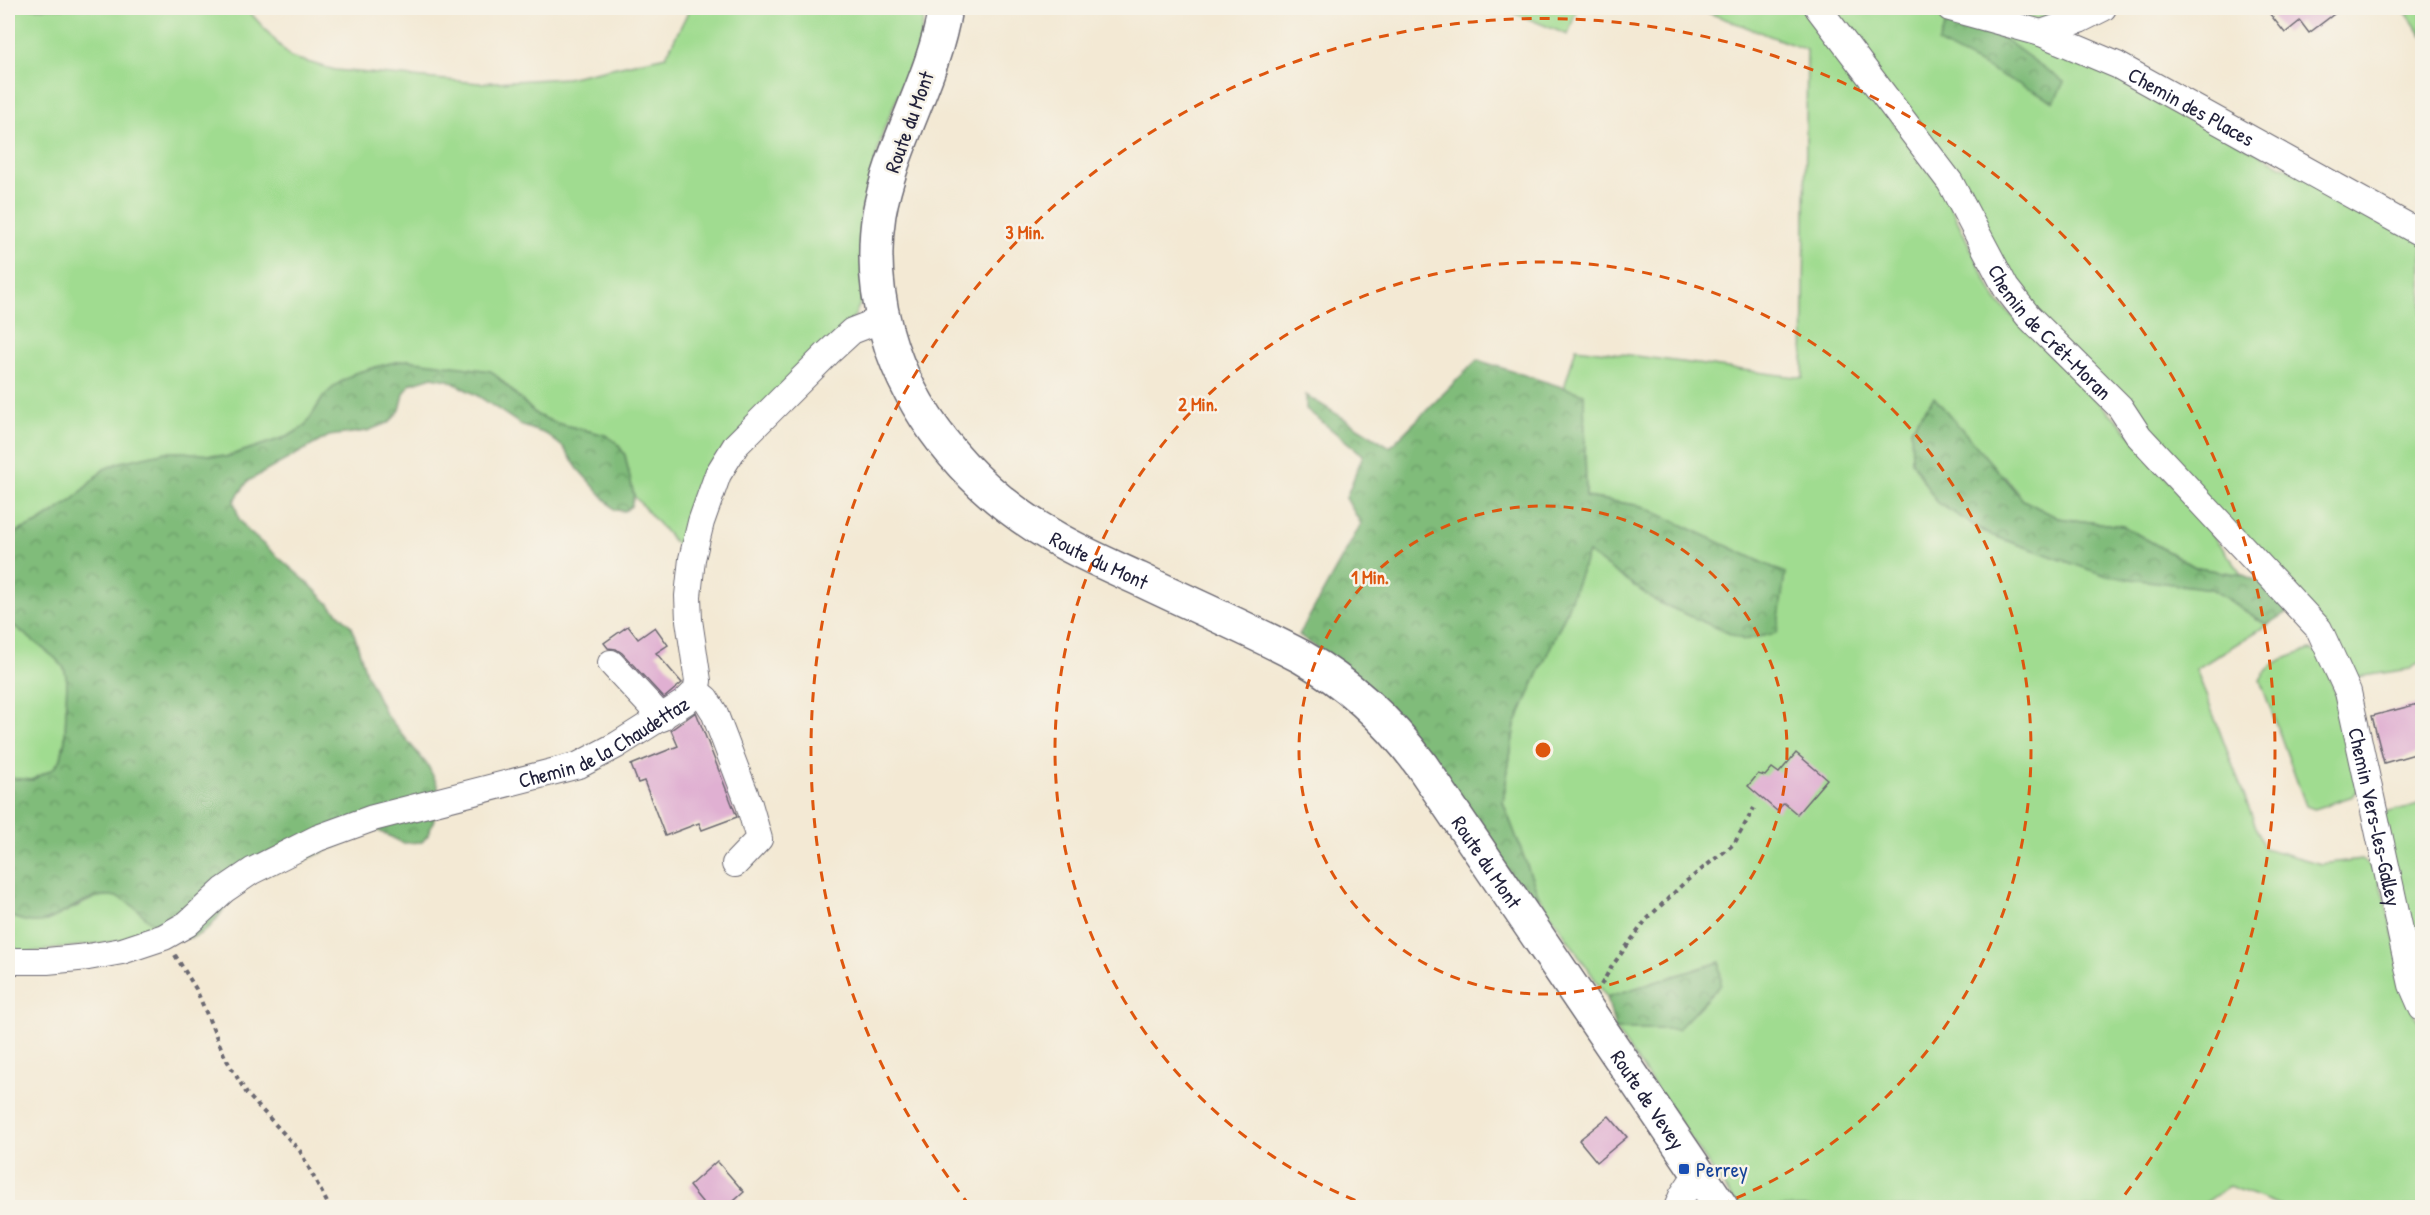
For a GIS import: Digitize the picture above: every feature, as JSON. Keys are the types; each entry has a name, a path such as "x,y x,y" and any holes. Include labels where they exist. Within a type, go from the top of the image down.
{"main road":[{"name":"Route du Mont","path":"945,8 938,42 899,142 879,215 876,262 883,319 901,373 923,414 961,463 1009,508 1058,540 1288,650 1322,668 1350,689 1384,720 1422,766 1582,1001"},
{"name":"Route de Vevey","path":"1582,1001 1722,1208"}],"street":[{"name":"Chemin de Crêt-Moran","path":"1818,8 1950,182 2006,288 2028,316 2120,407 2139,436 2319,629"},
{"name":"Chemin des Places","path":"1950,8 2041,33 2117,65 2422,234"},
{"path":"2041,33 2079,20 2103,8"},
{"name":"Chemin de la Chaudettaz","path":"8,961 59,961 97,956 164,937 187,924 243,876 318,837 373,818 579,765 686,702 696,692 698,681 688,620 692,559 701,522 718,474 736,445 784,394 837,344 859,328 883,319"},
{"name":"Chemin Vers-les-Galley","path":"2319,629 2349,692 2412,985 2422,1008"},
{"path":"611,663 662,718"},
{"path":"696,692 706,699 714,712 749,804 759,839 735,864"},
{"path":"1677,1208 1698,1172"}],"path":[{"path":"1582,1001 1612,966 1646,920 1684,883 1734,844 1754,808"},
{"path":"164,937 196,989 225,1057 247,1094 300,1151 330,1208"}],"green space":[{"path":"8,8 246,8 290,57 335,70 479,83 567,78 666,56 690,8 925,8 920,44 884,129 861,213 863,297 854,317 726,449 686,555 634,496 625,455 617,443 605,435 556,423 537,415 498,377 408,360 355,373 336,385 324,396 305,426 289,436 225,457 213,455 104,469 73,500 38,523 16,532 8,539"},
{"path":"1502,8 1577,8 1568,35"},
{"path":"1696,8 1809,8 1940,185 1996,300 2125,428 2185,499 2243,575 2197,568 2123,526 2057,518 2023,500 2005,476 1912,461 2173,583 2212,589 2267,625 2196,669 2264,848 2321,864 2362,859 2377,872 2416,1017 2422,1026 2422,1207 2285,1207 2229,1186 2198,1208 1738,1207 1615,1029 1720,962 1607,997 1539,897 1503,802 1515,725 1565,615 1588,552 1656,601 1744,639 1777,632 1642,506 1586,497 1584,395 1564,388 1576,348 1803,378 1807,50"},
{"path":"1823,8 1935,8 2047,42 2422,239 2422,661 2410,669 2350,678 2045,327"},
{"path":"1970,8 2093,8 2052,25"},
{"path":"2403,8 2422,8 2422,36"},
{"path":"1948,19 2004,39 2064,82 2054,102 1938,43"},
{"path":"408,360 491,371 537,415 556,423 605,435 617,443 625,455 634,496 631,506 625,511 615,510 578,469 564,448 546,434 523,426 478,396 448,380 432,377 410,384 404,394 400,410 390,422 367,431 329,436 248,481 234,501 239,519 248,531 307,582 352,627 366,673 385,713 428,766 438,786 437,811 428,835 422,842 403,843 375,829 260,877 229,902 210,927 197,936 188,938 175,938 164,933 135,907 112,896 85,901 46,921 23,921 8,915 8,778 32,780 53,769 61,759 65,739 67,680 64,668 55,658 8,621 8,539 16,532 38,523 73,500 104,469 121,462 166,452 226,457 289,436 305,426 324,396 336,385 355,373"},
{"path":"1477,360 1584,394 1586,497 1642,506 1785,573 1777,633 1744,640 1656,601 1588,553 1565,615 1515,725 1503,802 1539,897 1530,901 1366,684 1299,635 1361,524 1346,498 1363,455 1306,409 1306,395 1390,447"},
{"path":"1934,397 2023,500 2058,518 2123,526 2197,568 2243,575 2268,585 2288,612 2267,625 2212,589 2107,576 1988,534 1936,502 1912,461 1911,429"},
{"path":"8,621 55,658 64,668 67,680 65,739 61,759 53,769 32,780 8,778"},
{"path":"2311,650 2322,655 2348,726 2361,786 2353,796 2314,809 2306,806 2260,680 2275,663"},
{"path":"2422,803 2422,983 2375,816"},
{"path":"115,895 133,903 157,928 143,938 8,955 8,915 47,921 96,897"},
{"path":"1720,962 1721,984 1678,1029 1615,1029 1607,997"}],"building":[{"path":"2265,8 2342,8 2309,33 2300,21 2285,33"},
{"path":"628,626 638,639 655,627 668,645 656,653 682,683 664,698 622,653 608,648 604,643"},
{"path":"2422,703 2422,752 2384,763 2372,716"},
{"path":"696,712 737,817 702,830 699,823 665,836 644,781 638,783 631,765 678,746 671,730"},
{"path":"1796,753 1827,779 1797,814 1784,803 1777,811 1748,786 1758,774 1765,776 1772,768 1779,773"},
{"path":"1609,1116 1627,1137 1597,1162 1579,1140"},
{"path":"717,1161 744,1192 726,1208 707,1208 689,1186"}],"place":[{"name":"Perrey","path":"1684,1169"}]}
